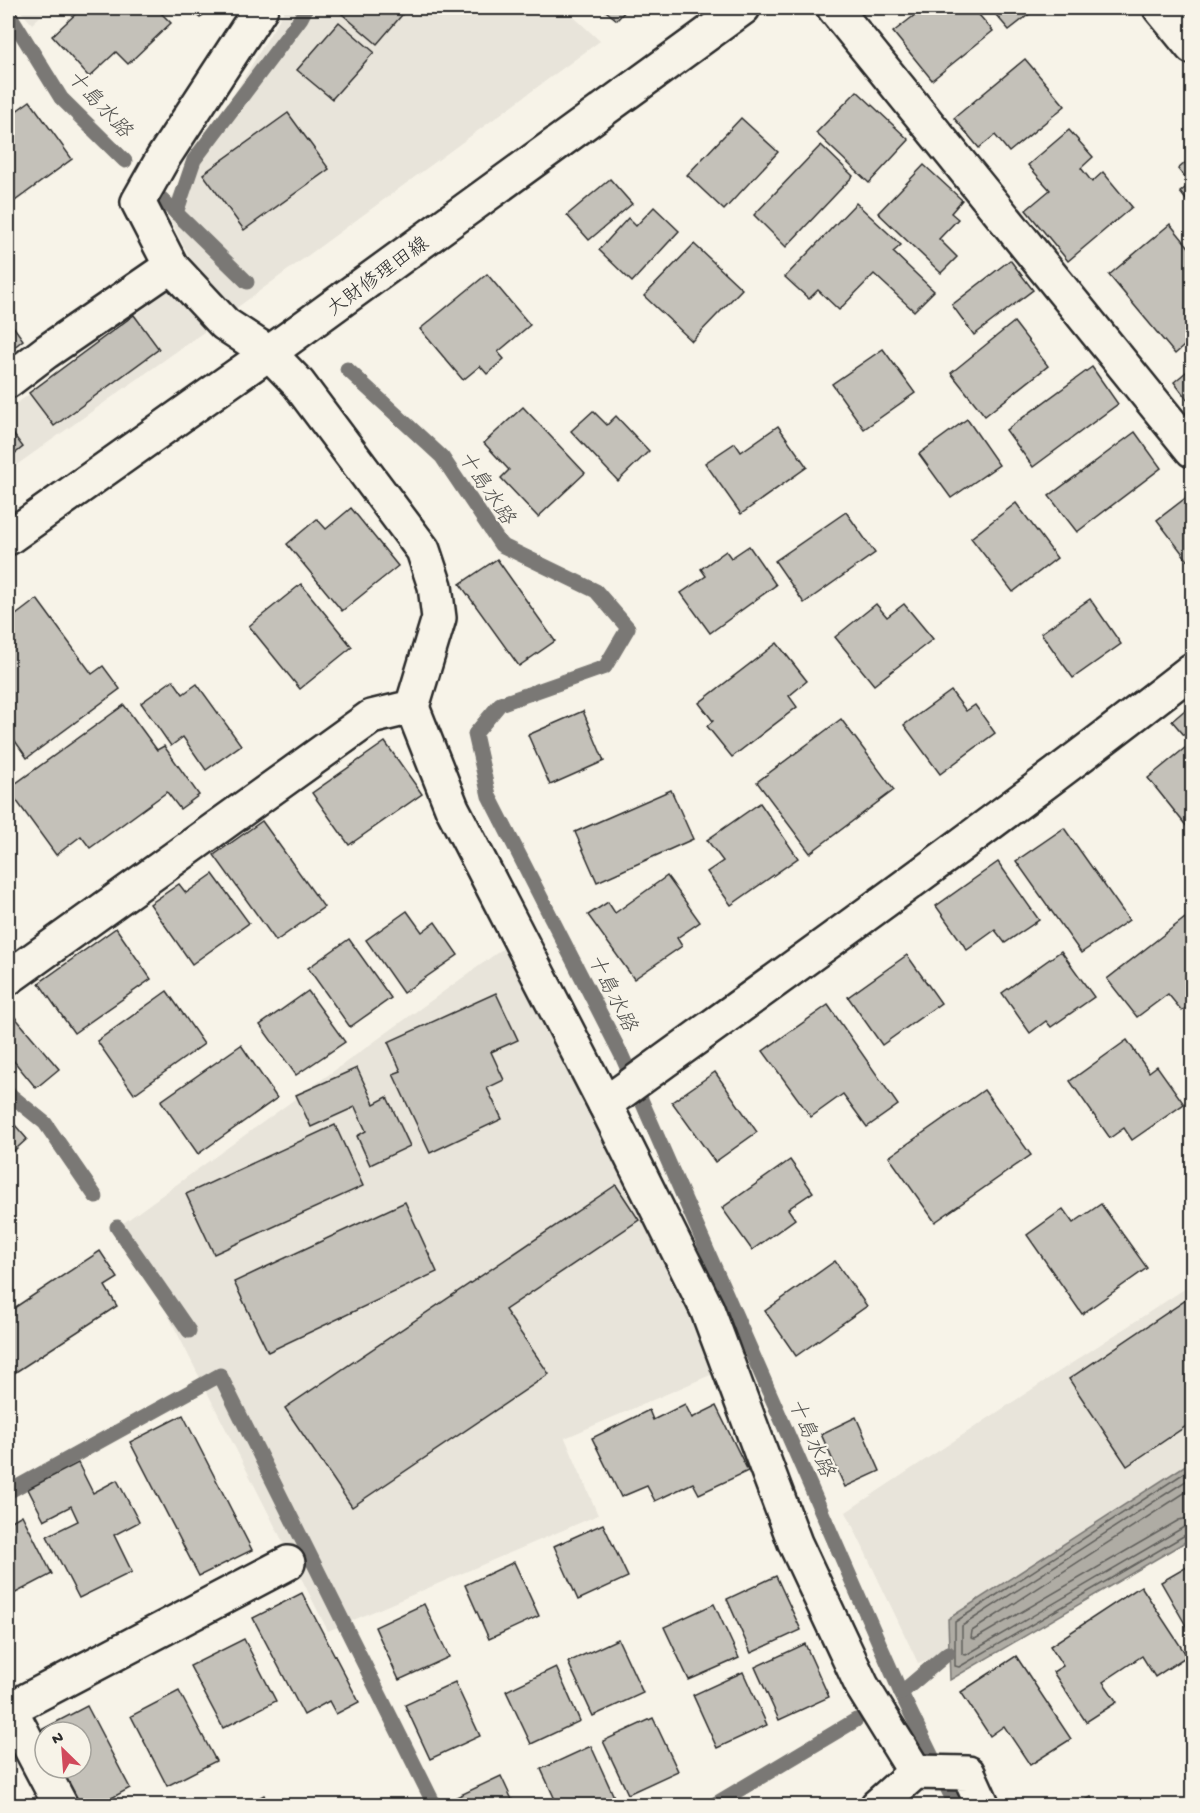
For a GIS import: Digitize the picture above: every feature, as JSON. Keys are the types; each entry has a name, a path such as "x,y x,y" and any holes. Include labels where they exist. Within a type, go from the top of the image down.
{"street":[{"path":"261,8 138,202 171,266 225,324 269,353 298,383 423,550 435,586 439,618 412,707 452,808 605,1104 707,1309 795,1543 862,1686 915,1772"},
{"name":"大財修理田線","path":"8,538 269,353 743,8"},
{"path":"834,8 1192,450"},
{"path":"1160,8 1192,47"},
{"path":"8,381 171,266"},
{"path":"605,1104 1091,750 1192,670"},
{"path":"8,978 370,717 412,707"},
{"path":"61,1806 10,1709 288,1563"},
{"path":"877,1806 915,1772 968,1773 983,1806"}],"shaded area":[{"path":"18,8 49,8 32,24"},
{"path":"286,8 448,8 452,11 456,8 564,8 600,41 201,334 8,471 8,410 196,270 165,209"},
{"path":"508,945 638,1196 715,1373 565,1438 598,1515 328,1631 122,1224"},
{"path":"1192,1284 1192,1461 948,1619 948,1653 918,1663 846,1512"}],"water":[{"path":"1192,1461 1192,1538 950,1680 948,1619"}],"building":[{"path":"82,8 156,8 171,23 128,64 116,52 89,77 52,36"},
{"path":"188,8 209,8 200,18"},
{"path":"335,8 408,8 377,44"},
{"path":"602,8 628,8 617,20"},
{"path":"924,8 973,8 993,31 932,80 893,32"},
{"path":"990,8 1037,8 1009,30"},
{"path":"339,22 374,52 332,99 297,70"},
{"path":"1025,59 1065,106 1009,152 995,135 979,148 954,118"},
{"path":"857,91 909,140 869,183 816,133"},
{"path":"30,101 72,159 8,206 8,117"},
{"path":"288,113 329,169 244,230 203,174"},
{"path":"741,118 778,152 724,210 687,175"},
{"path":"1069,130 1093,157 1081,168 1092,182 1103,172 1132,207 1068,261 1026,210 1050,190 1028,165"},
{"path":"821,145 853,176 786,247 754,215"},
{"path":"1192,157 1192,207 1180,192 1190,184 1178,169"},
{"path":"924,165 962,200 951,213 958,219 939,239 957,257 941,273 878,213"},
{"path":"610,179 632,204 589,240 567,215"},
{"path":"856,203 901,245 893,252 934,291 914,311 874,274 839,310 818,290 809,299 785,277"},
{"path":"654,207 679,231 632,282 599,250 628,218 636,226"},
{"path":"1170,224 1192,251 1192,339 1175,354 1109,275"},
{"path":"694,244 742,289 692,341 644,296"},
{"path":"1010,260 1033,290 974,335 952,305"},
{"path":"487,274 530,325 498,352 504,359 487,374 480,366 463,380 420,329"},
{"path":"134,315 159,349 54,426 29,393"},
{"path":"8,319 23,340 8,352"},
{"path":"1014,322 1048,366 985,416 951,373"},
{"path":"883,349 915,393 864,429 832,384"},
{"path":"1092,367 1118,404 1033,467 1006,430"},
{"path":"1192,367 1192,406 1174,382"},
{"path":"523,407 585,473 538,517 501,478 509,470 484,443"},
{"path":"593,411 607,425 616,416 649,451 618,481 571,431"},
{"path":"967,419 999,465 951,498 919,454"},
{"path":"778,426 807,467 741,514 705,463 735,443 741,452"},
{"path":"8,427 23,447 8,459"},
{"path":"1135,432 1161,468 1077,532 1049,496"},
{"path":"1192,493 1192,566 1157,520"},
{"path":"1016,503 1057,558 1013,592 971,538"},
{"path":"351,508 398,566 342,611 287,544 317,519 326,529"},
{"path":"846,512 875,553 804,603 775,561"},
{"path":"749,546 776,585 710,633 681,593 706,576 701,569 726,551 731,558"},
{"path":"497,559 555,641 519,666 460,584"},
{"path":"301,584 352,647 300,689 249,626"},
{"path":"37,599 92,674 103,666 120,689 27,758 8,731 8,621"},
{"path":"1090,599 1121,644 1073,678 1041,633"},
{"path":"876,604 887,617 904,604 933,639 874,685 835,637"},
{"path":"777,643 807,681 789,696 797,707 732,757 707,726 713,721 699,703"},
{"path":"173,680 183,694 197,684 241,745 206,770 183,737 171,746 141,703"},
{"path":"951,691 966,711 975,705 995,733 940,774 904,725"},
{"path":"1192,704 1192,833 1148,778 1191,743 1172,721"},
{"path":"124,705 157,750 164,746 199,795 180,809 167,792 90,848 81,836 56,855 8,789"},
{"path":"583,711 604,761 550,785 528,735"},
{"path":"841,719 894,790 810,853 757,782"},
{"path":"385,742 422,794 349,845 312,793"},
{"path":"671,790 693,839 597,882 575,832"},
{"path":"760,803 798,858 731,905 707,872 723,861 707,840"},
{"path":"262,821 324,907 276,941 214,855"},
{"path":"1064,828 1129,920 1081,953 1016,861"},
{"path":"998,862 1039,920 1005,943 995,930 967,950 936,906"},
{"path":"213,874 249,923 192,964 150,904 179,884 186,893"},
{"path":"667,876 700,922 677,938 682,946 634,979 588,915 608,902 615,913"},
{"path":"407,911 422,932 435,922 458,955 403,993 366,940"},
{"path":"1185,918 1192,928 1192,1002 1182,1011 1168,994 1137,1017 1107,979"},
{"path":"116,928 151,979 74,1033 39,983"},
{"path":"349,939 391,998 350,1027 308,968"},
{"path":"1061,951 1094,997 1051,1027 1046,1021 1030,1033 1002,993"},
{"path":"907,955 941,1003 882,1045 848,997"},
{"path":"167,991 204,1044 134,1094 97,1041"},
{"path":"308,991 345,1042 296,1075 260,1025"},
{"path":"496,993 518,1040 491,1052 504,1080 487,1088 502,1119 430,1153 393,1074 401,1071 388,1042"},
{"path":"828,1005 898,1105 867,1127 843,1094 811,1117 763,1051"},
{"path":"8,1009 59,1069 36,1088 8,1054"},
{"path":"1127,1040 1149,1072 1157,1066 1184,1104 1132,1140 1124,1128 1110,1138 1070,1081"},
{"path":"241,1045 277,1098 198,1154 161,1101"},
{"path":"357,1068 374,1104 387,1097 410,1146 370,1165 357,1136 366,1131 355,1107 311,1127 296,1095"},
{"path":"715,1072 757,1132 715,1162 672,1102"},
{"path":"984,1090 1031,1155 935,1222 889,1157"},
{"path":"8,1117 27,1139 8,1156"},
{"path":"335,1125 363,1186 214,1254 186,1194"},
{"path":"790,1160 813,1192 788,1209 795,1219 752,1250 722,1208"},
{"path":"616,1185 639,1220 505,1310 549,1374 352,1507 285,1408"},
{"path":"405,1202 437,1272 268,1352 234,1282"},
{"path":"1101,1204 1147,1268 1082,1314 1027,1235 1063,1209 1073,1223"},
{"path":"100,1251 118,1278 105,1286 117,1306 8,1377 8,1312"},
{"path":"835,1261 867,1306 796,1356 765,1311"},
{"path":"1192,1296 1192,1422 1127,1466 1069,1379"},
{"path":"685,1404 692,1418 716,1406 748,1471 699,1494 693,1483 655,1501 647,1486 621,1497 592,1438 649,1410 653,1420"},
{"path":"183,1415 252,1550 199,1576 130,1442"},
{"path":"856,1417 880,1471 845,1487 821,1434"},
{"path":"78,1463 93,1493 117,1480 139,1522 114,1535 132,1572 79,1598 47,1536 78,1521 71,1506 44,1520 28,1489"},
{"path":"22,1515 52,1574 8,1597 8,1523"},
{"path":"603,1524 628,1577 578,1600 554,1546"},
{"path":"514,1562 539,1616 489,1639 465,1585"},
{"path":"1192,1564 1192,1626 1188,1629 1161,1582"},
{"path":"776,1576 801,1630 751,1653 727,1599"},
{"path":"1141,1586 1187,1656 1155,1677 1142,1656 1103,1682 1117,1702 1086,1722 1053,1672 1063,1666 1050,1646"},
{"path":"302,1593 359,1702 336,1714 329,1701 304,1715 253,1618"},
{"path":"424,1604 449,1657 399,1680 375,1627"},
{"path":"714,1604 739,1658 689,1680 664,1627"},
{"path":"244,1639 276,1701 223,1728 190,1666"},
{"path":"618,1639 643,1693 593,1716 568,1662"},
{"path":"805,1644 829,1697 779,1720 755,1667"},
{"path":"1016,1656 1071,1739 1030,1765 1004,1726 990,1736 961,1692"},
{"path":"556,1667 580,1721 531,1744 506,1691"},
{"path":"743,1672 767,1725 717,1748 693,1695"},
{"path":"455,1682 480,1736 430,1759 405,1705"},
{"path":"179,1691 216,1761 167,1786 131,1716"},
{"path":"87,1706 130,1788 97,1806 81,1806 67,1780 93,1780 93,1720 60,1720"},
{"path":"653,1718 678,1771 628,1794 603,1741"},
{"path":"591,1746 615,1799 602,1806 558,1806 541,1769"},
{"path":"501,1776 515,1806 455,1806 452,1799"},
{"path":"264,1795 269,1806 244,1806"},
{"path":"1091,1797 1096,1806 1075,1806"}],"waterway":[{"path":"176,213 194,160 301,18 306,8"},
{"name":"十島水路","path":"8,12 61,98 125,161"},
{"name":"十島水路","path":"162,199 247,282"},
{"name":"十島水路","path":"347,369 442,457 501,545 596,591 628,628 605,667 500,704 475,734 489,796 622,1056 901,1693 956,1806"},
{"path":"8,1093 45,1123 96,1197"},
{"path":"117,1227 189,1331"},
{"path":"8,1492 220,1375 435,1806"},
{"path":"901,1693 948,1653"},
{"path":"712,1806 856,1720"}]}
